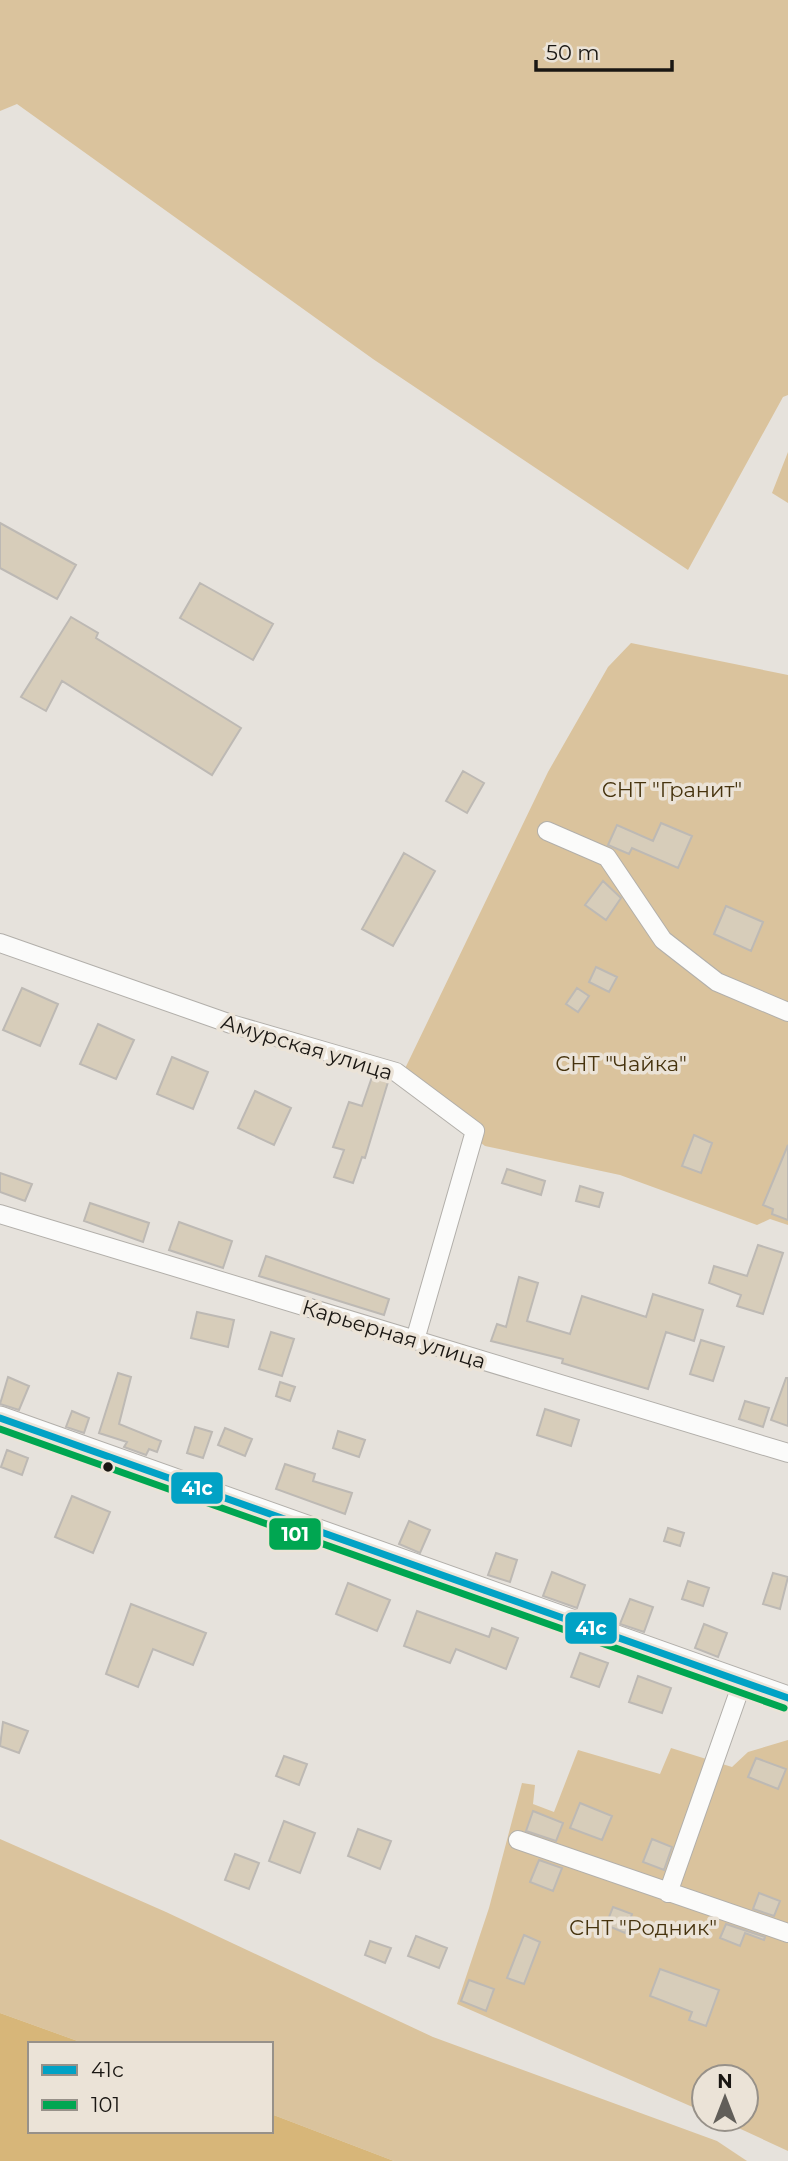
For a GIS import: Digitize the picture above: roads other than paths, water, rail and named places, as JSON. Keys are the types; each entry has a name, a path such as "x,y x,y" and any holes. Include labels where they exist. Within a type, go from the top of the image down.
{"street":[{"path":"547,831 607,858 663,940 717,982 788,1012"},
{"name":"Амурская улица","path":"0,943 231,1024 396,1072 475,1131 415,1340"},
{"name":"Карьерная улица","path":"0,1214 788,1453"},
{"path":"0,1418 788,1698"},
{"path":"668,1893 742,1683"},
{"path":"519,1840 788,1933"}],"park label":[{"name":"СНТ \"Гранит\"","path":"672,789"},
{"name":"СНТ \"Чайка\"","path":"621,1063"},
{"name":"СНТ \"Родник\"","path":"643,1927"}]}
